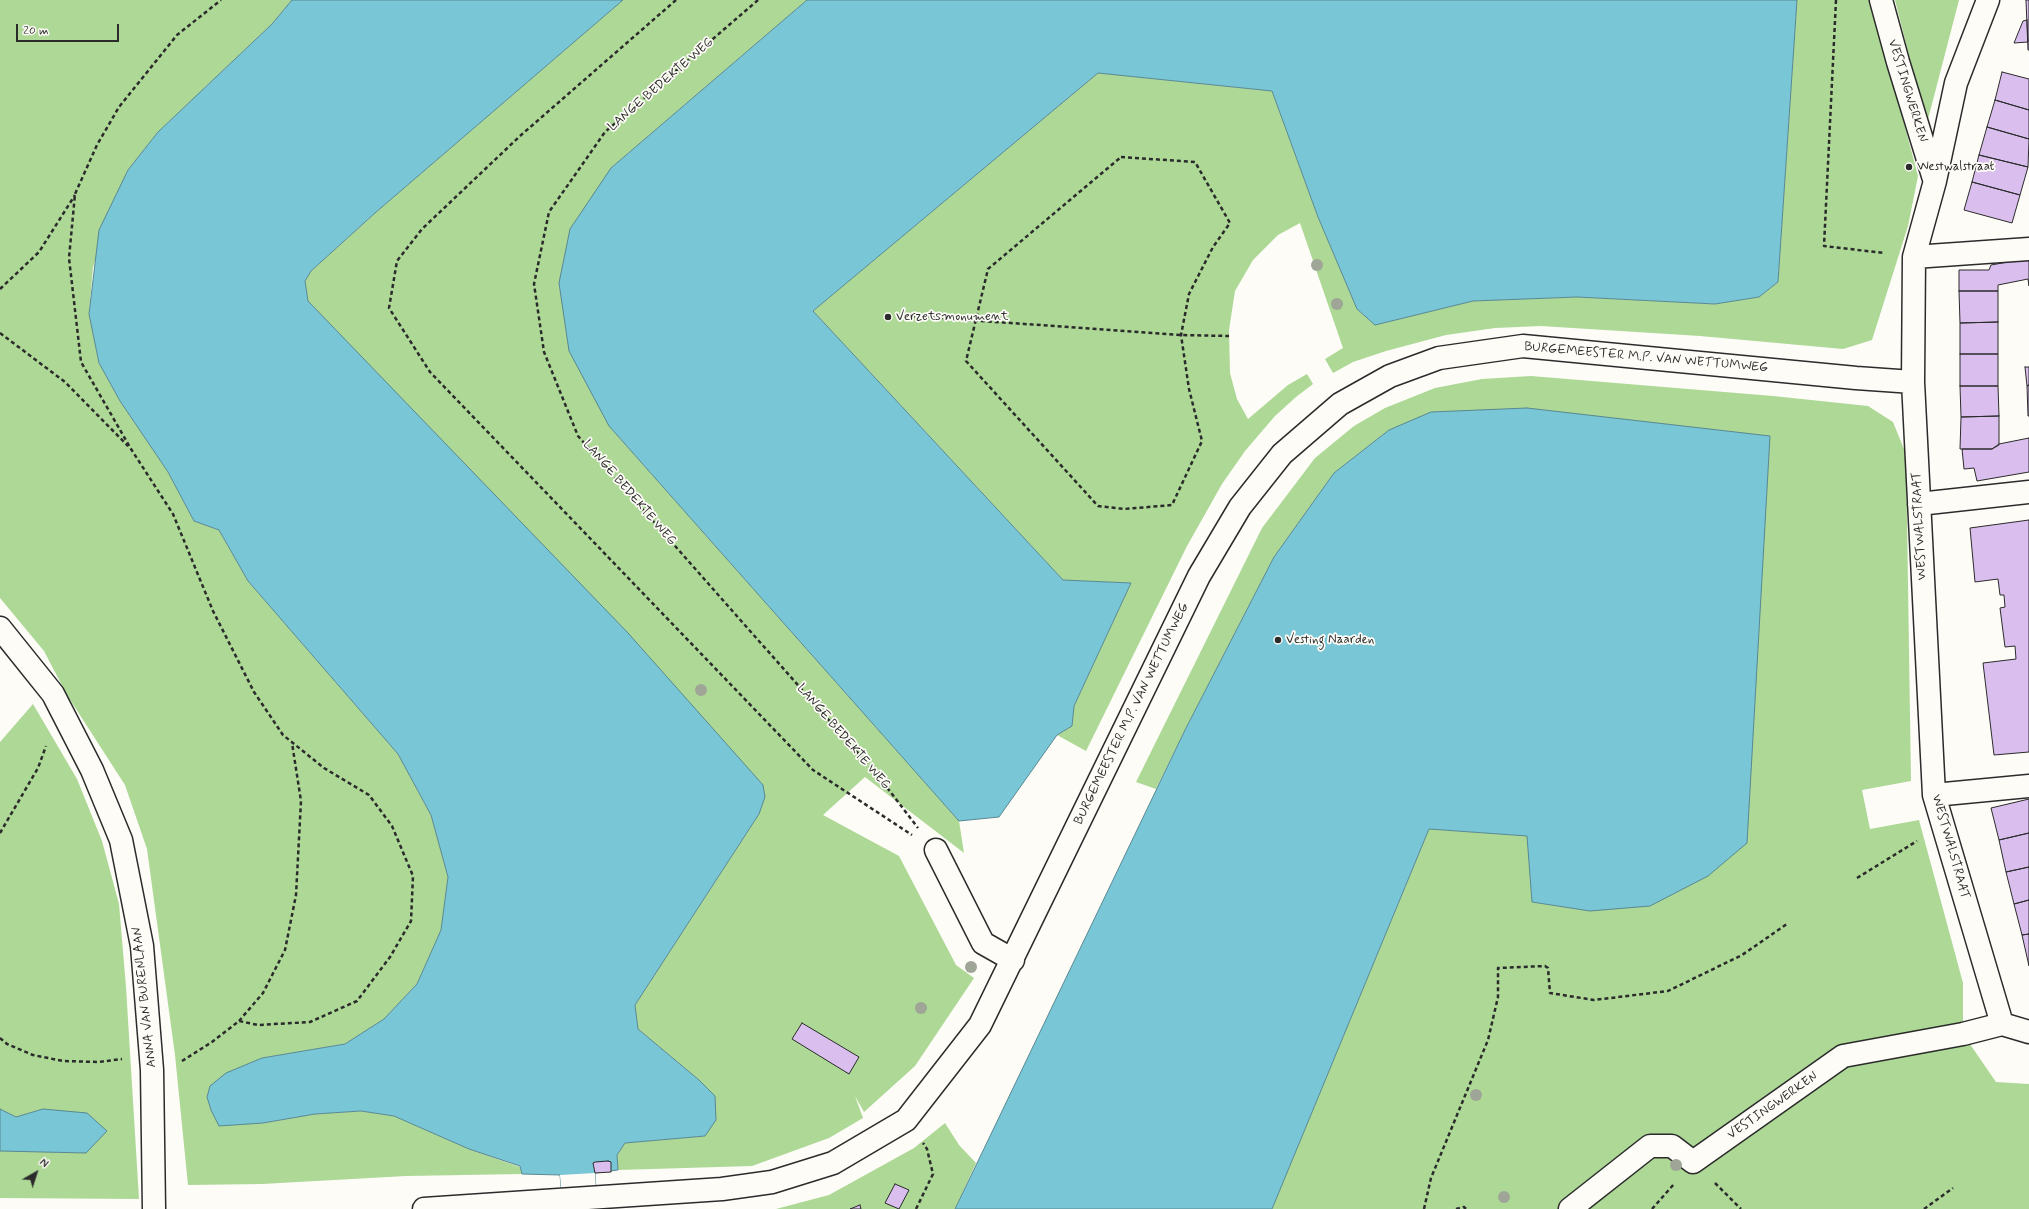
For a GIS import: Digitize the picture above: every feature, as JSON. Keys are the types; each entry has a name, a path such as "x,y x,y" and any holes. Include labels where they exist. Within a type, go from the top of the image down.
{"street":[{"name":"VESTINGWERKEN","path":"1881,0 1898,62 1935,181"},
{"name":"WESTWALSTRAAT","path":"1988,0 1956,83 1935,181 1914,257 1913,382 1934,795 2002,1024"},
{"path":"1914,257 2029,248"},
{"name":"BURGEMEESTER M.P. VAN WETTUMWEG","path":"424,1209 722,1190 772,1182 833,1163 906,1120 980,1025 1203,570 1240,507 1282,454 1340,404 1390,376 1439,358 1523,346 1856,378 1913,382"},
{"path":"1919,504 2029,492"},
{"name":"ANNA VAN BURENLAAN","path":"0,628 53,694 92,770 121,840 142,946 152,1063 154,1209"},
{"path":"1934,795 2029,786"},
{"path":"936,850 983,943 1013,960"},
{"path":"2002,1024 2029,1032"},
{"name":"VESTINGWERKEN","path":"1693,1162 1843,1056 1963,1034 2002,1024"},
{"path":"1570,1209 1650,1146 1672,1146 1693,1162"}],"path":[{"path":"0,289 39,252 75,194 97,145 119,107 177,35 221,0"},
{"path":"676,0 520,136 422,230 397,261 389,308 430,372 813,770 936,850"},
{"name":"LANGE BEDEKTE WEG","path":"758,0 605,132 549,212 534,284 544,352 578,436 879,777 936,850"},
{"path":"1836,0 1824,246 1886,254"},
{"path":"1121,157 1195,162 1230,223 1209,253 1189,294 1181,335 1189,389 1202,441 1172,505 1124,510 1098,506 966,361 976,321 988,269 1121,157"},
{"path":"75,194 69,258 81,362 131,449 173,514 213,611 254,692 283,735 324,768 370,795 392,826 413,876 411,921 390,957 357,1001 310,1022 258,1025 239,1021"},
{"path":"897,315 1181,335 1229,336"},
{"path":"0,333 65,382 131,449"},
{"path":"0,833 38,768 48,741 65,718"},
{"path":"0,1038 7,1044 33,1055 63,1061 152,1063 186,1059 212,1042 239,1021 263,993 285,950 296,895 301,801 292,742"},
{"path":"1857,878 1910,846"},
{"path":"1424,1209 1431,1178 1488,1040 1498,997 1498,968 1545,966 1548,968 1550,993 1594,1000 1668,991 1742,955 1786,924"},
{"path":"906,1120 927,1149 933,1174 916,1209"},
{"path":"1693,1162 1741,1209"},
{"path":"1924,1209 1953,1188"},
{"path":"1456,1209 1464,1207 1466,1209"}],"green space":[{"path":"0,0 292,0 272,24 158,132 128,170 93,267 89,314 99,363 120,401 168,472 194,521 219,530 248,581 398,754 431,815 448,877 441,930 417,984 384,1019 345,1044 262,1058 242,1124 263,1123 315,1114 361,1111 394,1116 469,1149 520,1167 522,1174 406,1176 262,1184 188,1185 175,1055 147,849 125,785 67,695 44,651 0,598"},
{"path":"623,0 807,0 611,168 609,426 959,821 964,853 865,777 823,815 899,856 956,965 974,978 915,1066 864,1112 855,1096 863,1118 829,1138 752,1166 618,1170 617,1155 625,1143 705,1136 715,1096 699,1080 638,1029 635,1005 759,814 308,301 305,281 311,271 375,213"},
{"path":"1797,0 1871,0 1918,176 1908,226 1872,340 1843,349 1700,336 1541,326 1495,328 1446,335 1386,351 1353,362 1333,373 1325,359 1343,348 1300,223 1278,235 1253,260 1235,291 1229,330 1230,373 1237,399 1248,419 1288,385 1307,374 1313,384 1275,416 1245,451 1222,484 1187,546 1086,751 1057,735 1072,726 1074,706 1131,583 1063,580 813,311 1098,73 1272,91 1318,217 1357,309 1375,325 1473,301 1577,297 1715,304 1759,297 1778,282"},
{"path":"1895,0 1959,0 1926,127 1909,56"},
{"path":"1531,376 1773,396 1868,406 1893,422 1906,454 1911,781 1862,790 1870,829 1919,820 1963,983 1963,1034 1996,1082 2029,1084 2029,1209 1272,1209 1429,829 1528,836 1532,902 1590,911 1389,430 1334,473 1274,557 1156,789 1136,782 1262,528 1315,458 1354,426 1385,408 1435,388 1482,379"},
{"path":"33,704 77,779 102,841 119,904 126,987 139,1199 0,1198 0,1151 43,1109 16,1117 0,1109 0,742"},
{"path":"945,1123 959,1145 976,1163 955,1209 776,1209 829,1195 914,1148"}],"water":[{"path":"292,0 623,0 375,213 311,271 305,281 308,301 628,633 763,785 765,797 759,814 635,1005 638,1029 699,1080 715,1096 716,1120 705,1136 625,1143 617,1155 618,1170 595,1173 597,1209 563,1209 560,1175 522,1174 520,1166 469,1149 394,1116 361,1111 315,1114 263,1123 219,1126 211,1110 207,1097 210,1086 226,1073 262,1058 345,1044 384,1019 417,984 441,930 448,877 431,815 398,754 248,581 219,530 194,521 168,472 120,401 99,363 89,314 99,230 128,170 158,132 272,24"},
{"path":"807,0 1797,0 1778,282 1759,297 1715,304 1577,297 1473,301 1375,325 1357,309 1318,217 1272,91 1098,73 813,311 1063,580 1131,583 1074,706 1072,726 1057,735 999,817 959,821 609,426 569,351 559,283 570,229 611,168"},
{"path":"1527,408 1770,436 1747,843 1708,876 1650,906 1590,911 1532,902 1527,836 1429,829 1272,1209 955,1209 1185,730 1274,557 1334,473 1389,430 1431,412"},
{"path":"0,1109 16,1117 43,1109 87,1113 107,1131 86,1153 0,1151"}],"pier":[{"path":"595,1173 597,1209 563,1209 560,1175"}],"building":[{"path":"2026,0 2029,0 2029,50 2028,50"},
{"path":"2027,20 2028,42 2014,43 2023,21"},
{"path":"2002,72 2029,79 2029,110 1995,100"},
{"path":"1995,100 2029,110 2029,139 1987,127"},
{"path":"1987,127 2029,139 2028,167 1979,155"},
{"path":"1979,155 2028,167 2020,195 1972,182"},
{"path":"1972,182 2020,195 2012,223 1964,210"},
{"path":"2029,259 2029,286 2028,279 1998,285 1998,291 1959,291 1959,270 1989,270 1991,265"},
{"path":"1959,291 1998,291 1998,322 1960,323"},
{"path":"1998,322 1998,354 1960,354 1960,323"},
{"path":"1960,354 1998,354 1998,386 1960,386"},
{"path":"2025,367 2029,367 2029,385 2027,386"},
{"path":"2029,385 2029,416 2028,416 2027,386"},
{"path":"1960,386 1998,386 1999,416 1961,417"},
{"path":"1999,416 1999,445 1992,449 1960,449 1961,417"},
{"path":"2029,438 2029,472 1977,481 1974,468 1964,469 1962,449 1992,449 1999,444"},
{"path":"2029,520 2029,752 1994,755 1983,663 2016,659 2015,646 2005,647 2000,608 2005,607 2004,595 2000,595 1998,579 1975,582 1970,528"},
{"path":"2029,799 2029,833 1999,840 1991,808"},
{"path":"2029,833 2029,867 2006,872 1999,840"},
{"path":"2029,867 2029,900 2014,904 2006,872"},
{"path":"2029,900 2029,934 2022,935 2014,904"},
{"path":"2029,934 2029,966 2022,935"},
{"path":"802,1023 859,1057 849,1074 792,1039"},
{"path":"611,1162 611,1172 595,1173 593,1163"},
{"path":"895,1184 909,1190 899,1209 885,1203"},
{"path":"860,1205 861,1209 850,1209"}],"place":[{"name":"Westwalstraat","path":"1909,167"},
{"name":"Verzetsmonument","path":"888,317"},
{"name":"Vesting Naarden","path":"1278,640"}]}
